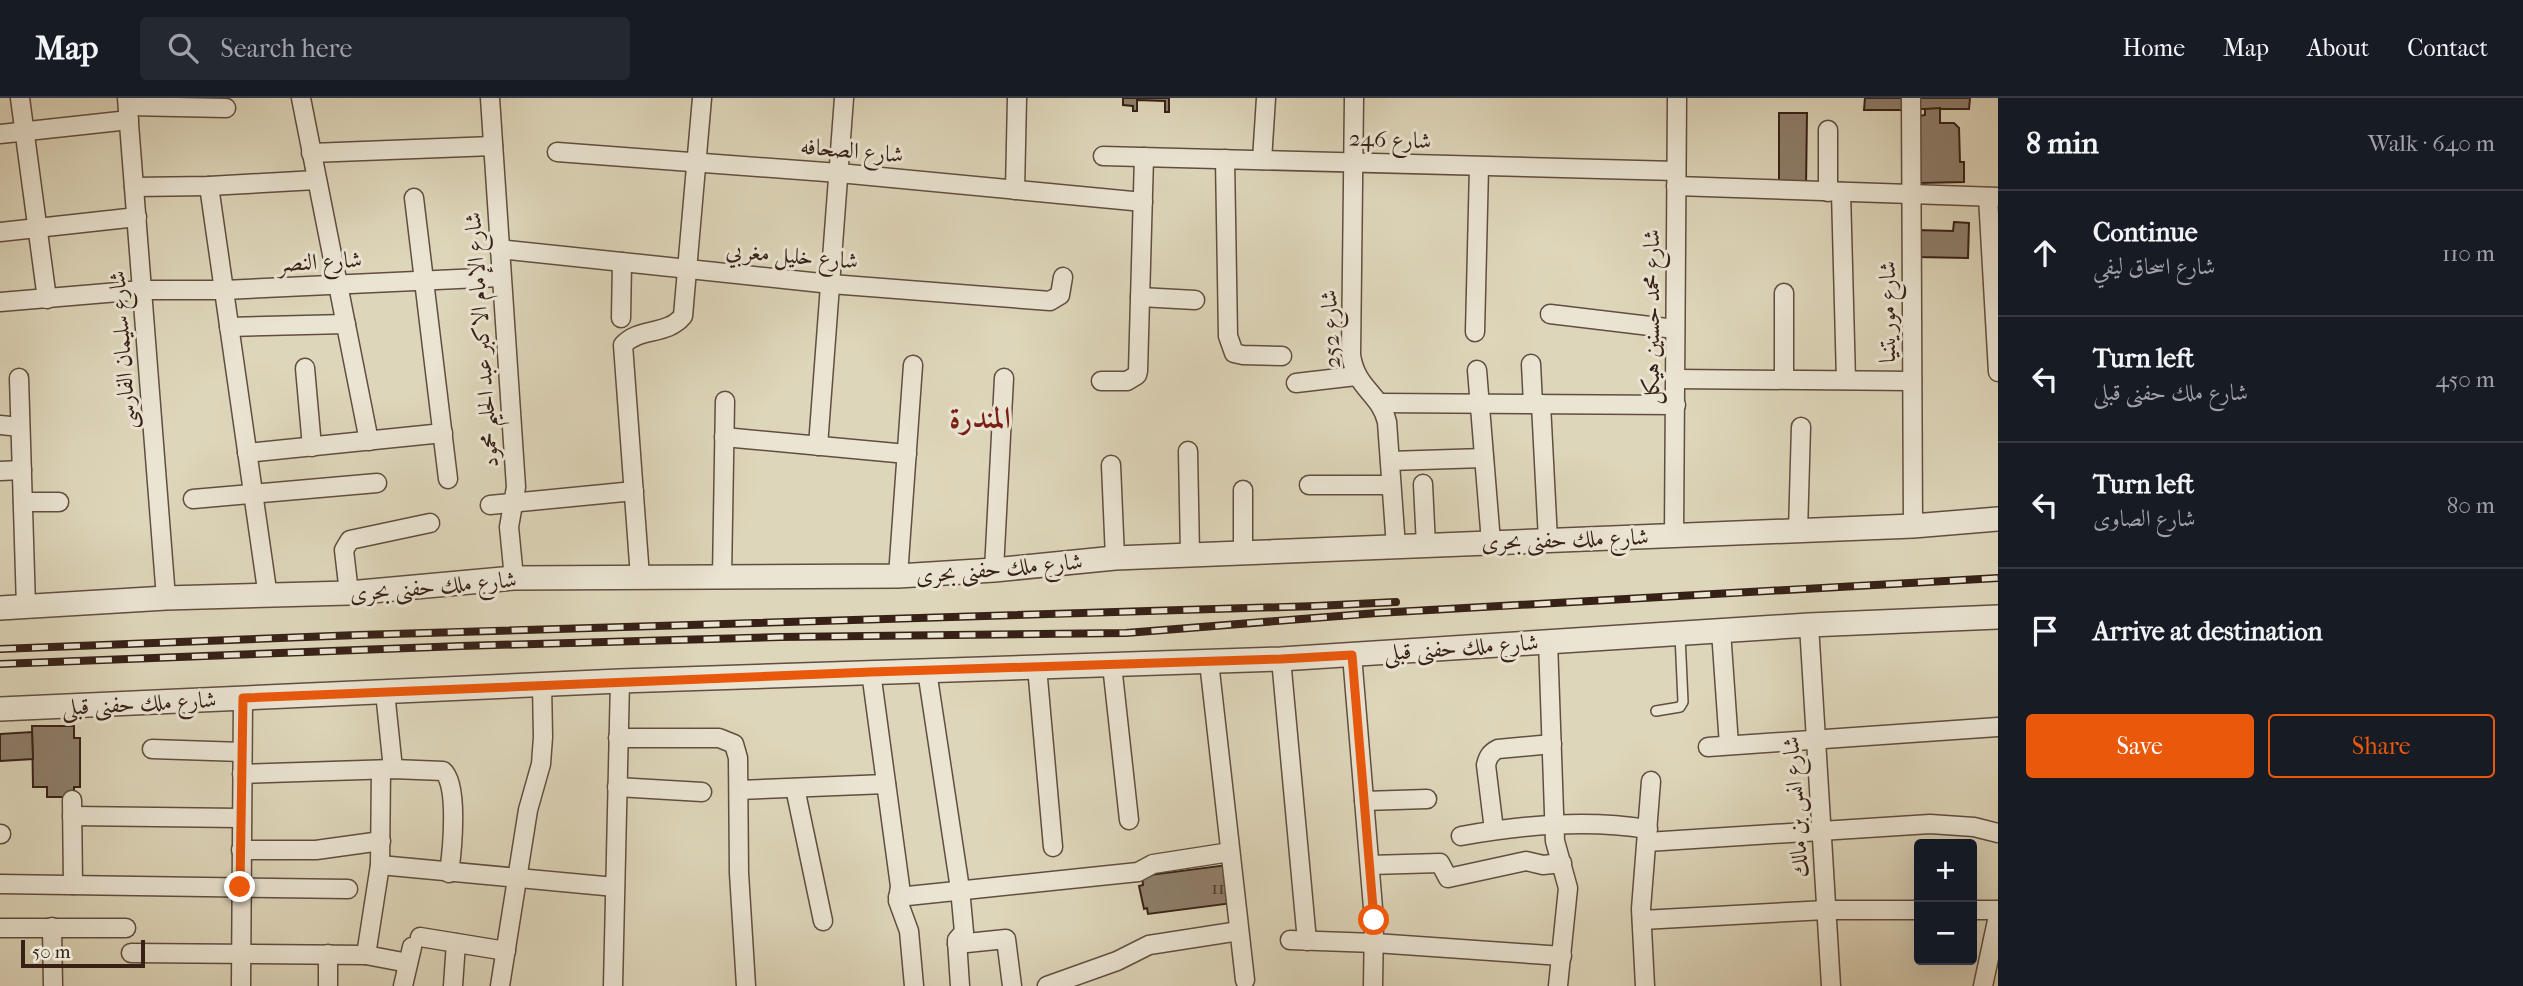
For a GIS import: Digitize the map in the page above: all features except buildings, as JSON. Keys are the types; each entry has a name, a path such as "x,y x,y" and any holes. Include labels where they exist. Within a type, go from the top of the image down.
{"street":[{"path":"20,98 47,299"},
{"path":"301,98 369,441"},
{"name":"شارع الإمام الاكبر عبد الحليم محمود","path":"490,98 516,487 509,527 514,578"},
{"path":"640,577 623,345 629,338 640,334 673,327 683,316 702,98"},
{"path":"818,446 844,98"},
{"path":"1015,190 1017,98"},
{"path":"1262,160 1266,98"},
{"name":"شارع 252","path":"1354,98 1351,355 1356,376 1379,403 1387,422 1396,547"},
{"name":"شارع محمد حسنين هيكل","path":"1674,535 1677,98"},
{"name":"شارع موريتنيا","path":"1911,98 1913,526"},
{"path":"0,134 24,132 128,108 226,108"},
{"name":"شارع سليمان الفارسى","path":"128,108 166,598"},
{"path":"1828,130 1846,380"},
{"path":"311,153 493,146"},
{"name":"شارع الصحافه","path":"557,152 839,173 1143,202"},
{"name":"شارع 246","path":"1103,156 1479,167 1676,178 1834,192 1993,197"},
{"path":"1101,381 1127,381 1137,375 1144,157"},
{"path":"1225,159 1227,336 1234,353 1282,356"},
{"path":"1475,332 1479,167"},
{"path":"134,187 316,180"},
{"path":"209,186 268,597"},
{"path":"1993,197 1998,372"},
{"path":"414,198 448,479"},
{"path":"0,232 136,217"},
{"name":"شارع خليل مغربي","path":"499,249 831,284 1050,301 1060,295 1063,276"},
{"path":"621,318 622,262"},
{"name":"شارع النصر","path":"0,302 142,290 501,277"},
{"path":"1784,293 1784,379"},
{"path":"1140,297 1195,300"},
{"path":"1550,314 1675,330"},
{"path":"229,327 346,324"},
{"path":"1531,364 1537,404 1548,540"},
{"path":"898,576 914,365"},
{"path":"305,368 312,447"},
{"path":"1477,370 1491,542"},
{"path":"1296,383 1356,376"},
{"path":"19,377 26,607"},
{"path":"994,570 1004,379"},
{"path":"1675,379 1912,381"},
{"path":"722,577 725,401"},
{"path":"1379,403 1676,405"},
{"path":"0,425 19,427"},
{"path":"1798,531 1801,428"},
{"path":"247,453 443,433"},
{"path":"724,437 907,454"},
{"path":"1188,451 1190,554"},
{"path":"1390,461 1484,458"},
{"path":"1111,465 1115,558"},
{"path":"0,471 22,470"},
{"path":"193,499 377,483"},
{"path":"1423,484 1426,546"},
{"path":"1309,485 1391,485"},
{"path":"1242,551 1243,490"},
{"path":"491,505 634,491"},
{"path":"23,502 59,502"},
{"name":"شارع ملك حفنى بحرى","path":"0,608 166,598 349,593 514,578 898,576 1115,558 1242,551 1798,531 1998,519"},
{"path":"349,593 344,550 349,540 430,523"},
{"name":"شارع ملك حفنى قبلى","path":"0,709 620,681 1281,659 1809,625 1998,617"},
{"name":"شارع انس بن مالك","path":"1809,625 1831,986"},
{"path":"1721,631 1728,745"},
{"path":"1548,641 1555,841 1568,888 1558,986"},
{"path":"1352,655 1370,864 1375,943 1373,986"},
{"path":"1281,659 1298,941 1375,943 1562,956"},
{"path":"1209,662 1245,980"},
{"path":"1112,665 1129,820"},
{"path":"1037,667 1053,847"},
{"path":"927,670 960,889 964,932 958,938 957,944 960,986"},
{"path":"871,672 901,886 898,897 903,920 909,931 914,986"},
{"path":"613,986 620,681"},
{"path":"500,986 528,810 541,764 542,685"},
{"path":"366,955 380,865 387,770 385,692"},
{"path":"241,986 239,954 243,698"},
{"path":"1708,747 1998,727"},
{"path":"618,737 727,740 734,744 737,751 739,790 739,873 746,986"},
{"path":"1494,830 1486,765 1488,758 1498,749 1552,744"},
{"path":"152,750 242,752"},
{"path":"242,774 438,769 447,774 453,821 449,873"},
{"path":"1645,986 1642,919 1651,781"},
{"path":"739,790 886,784"},
{"path":"617,787 702,792"},
{"path":"795,788 823,921"},
{"path":"1364,801 1427,799"},
{"path":"73,885 72,808 240,818"},
{"path":"1461,835 1554,824 1608,824 1648,835 1821,831 1930,824 1974,827 1998,834"},
{"path":"241,850 316,850 381,841"},
{"path":"898,897 1138,872 1153,864 1230,852"},
{"path":"1370,864 1440,863 1448,878 1526,861 1543,866 1562,863"},
{"path":"380,865 615,887"},
{"path":"0,884 348,889"},
{"path":"1642,919 1826,910 1914,910"},
{"path":"1977,910 1998,910"},
{"path":"1973,986 1983,986 1998,916"},
{"path":"52,927 53,986"},
{"path":"0,928 126,928"},
{"path":"1048,986 1117,961 1149,945 1239,931"},
{"path":"957,944 1006,939 1012,986"},
{"path":"131,953 366,955 456,943 506,951"},
{"path":"453,986 456,943"},
{"path":"403,986 413,949"},
{"path":"328,954 328,986"}],"lane":[{"path":"1656,711 1675,709 1680,707 1682,702 1680,633"}],"railway":[{"path":"0,664 781,637 1126,633 1377,613 1998,578"},
{"path":"0,649 1396,602"}],"district":[{"name":"المندرة","path":"980,418"}],"route":[{"path":"240,887 243,698 620,681 1352,655 1374,920"}]}
